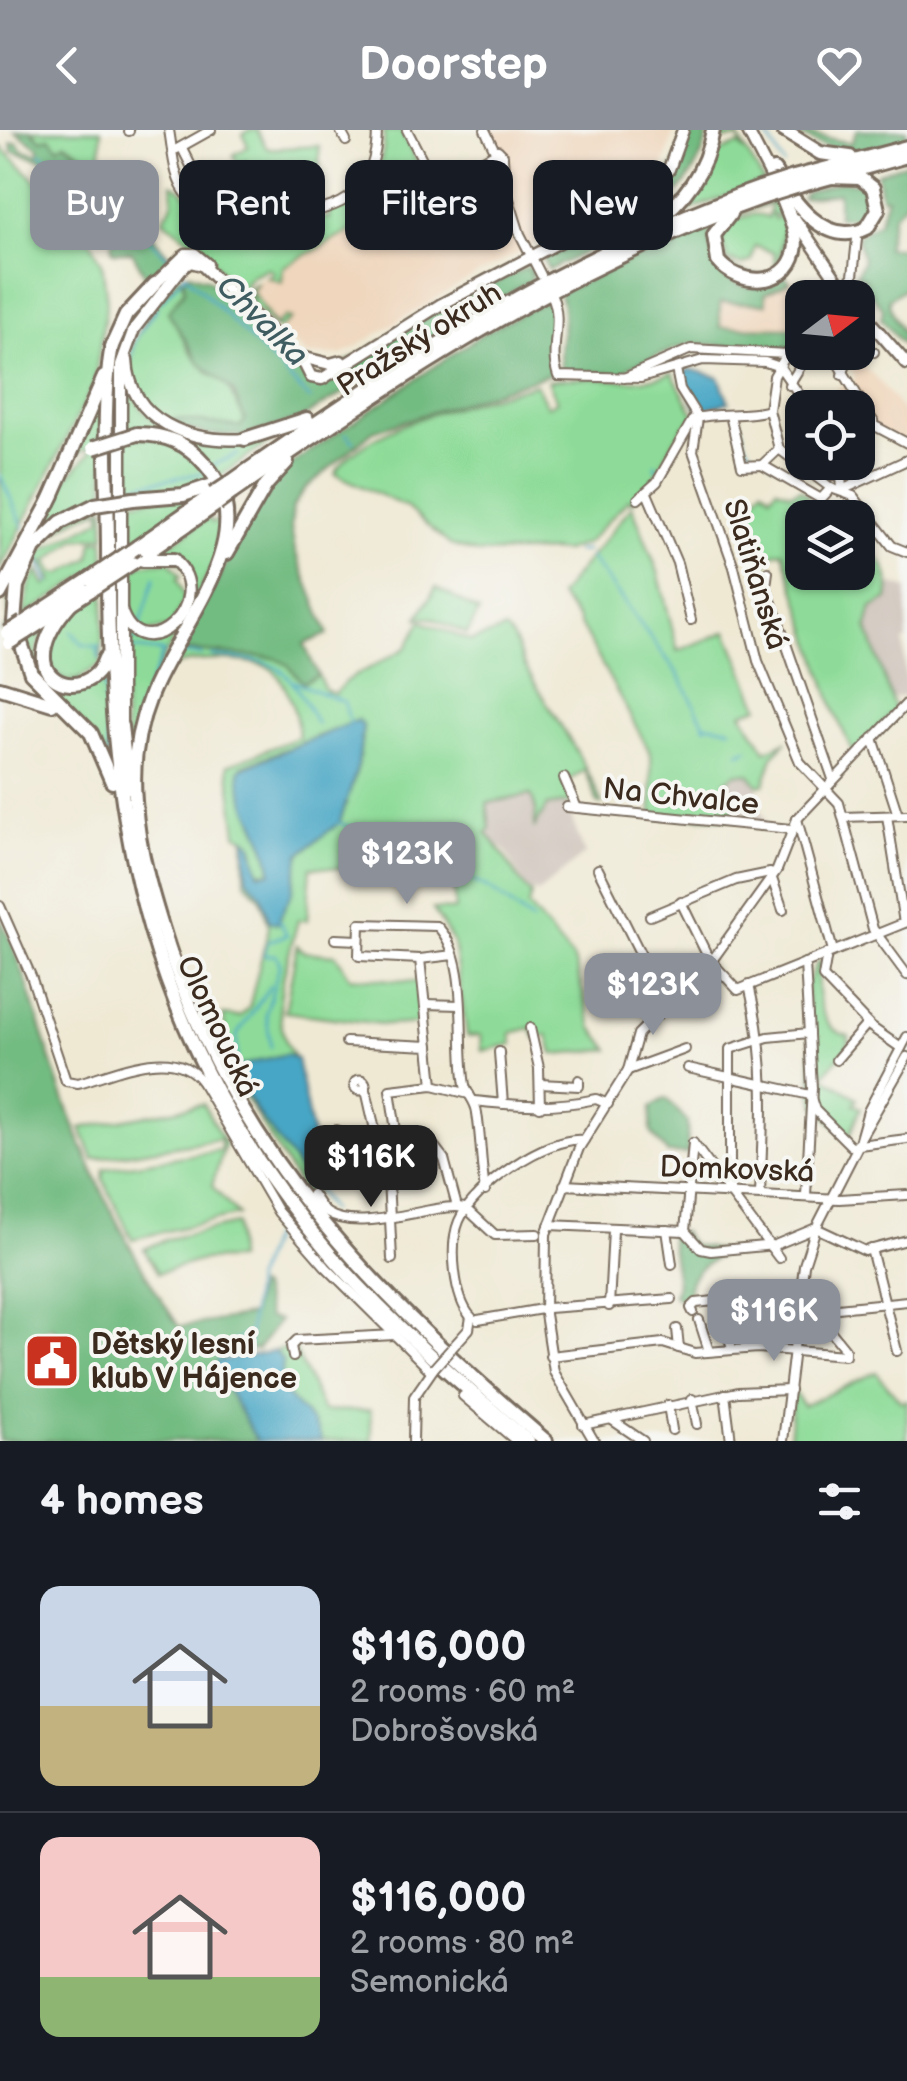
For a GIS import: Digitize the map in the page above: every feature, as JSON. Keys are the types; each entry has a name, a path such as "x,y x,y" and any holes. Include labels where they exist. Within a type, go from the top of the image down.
{"highway":[{"path":"673,206 700,172 713,130"},
{"path":"783,130 830,156 877,154"},
{"name":"Pražský okruh","path":"673,225 907,147"},
{"name":"Pražský okruh","path":"797,181 907,156"},
{"path":"774,170 812,219 842,232 864,230 878,210 873,188 858,178 830,176"},
{"path":"762,193 723,219 714,238 720,264 748,280 775,277 792,260 795,237 782,197"},
{"name":"Pražský okruh","path":"229,484 319,433 450,346 540,294 762,193"},
{"name":"Pražský okruh","path":"229,484 419,354 527,290 607,250"},
{"path":"49,503 95,407 112,344 126,315 155,284"},
{"path":"112,344 108,631 122,818"},
{"path":"4,640 136,558 307,419 419,354"},
{"path":"245,439 307,419"},
{"path":"140,837 134,784 142,720 157,679 204,589 266,485 319,433"},
{"path":"0,594 70,468 93,448 137,434 161,437 186,447 206,464 220,487 227,514 226,539 204,589"},
{"path":"122,818 104,760 90,733 31,673 17,639 14,613 18,581 38,544 65,518 95,505 133,499 213,495"},
{"path":"136,558 174,560"},
{"path":"91,585 50,626 40,646 41,661 56,680 76,684 95,676 104,662 108,631"},
{"path":"24,628 71,603"},
{"path":"0,688 34,695 60,709 82,728 104,760"},
{"path":"121,726 140,837"},
{"name":"Olomoucká","path":"122,818 143,908 170,990 213,1082 254,1154 305,1223 370,1297 528,1441"},
{"name":"Olomoucká","path":"140,837 159,916 189,1004 223,1076 264,1147 314,1216 372,1282 546,1441"}],"main road":[{"path":"155,284 182,256 196,254 310,366 316,380 327,368 645,190 660,174 678,130"},
{"path":"531,255 645,196 668,169 678,130"},
{"path":"750,130 825,266"},
{"path":"750,130 782,197 834,280"},
{"path":"121,726 121,365 139,322 185,264 198,263 310,366 327,368"},
{"path":"139,322 128,350 128,370 135,394 147,411 186,434 245,439"},
{"path":"875,327 907,364"},
{"path":"118,589 122,612 131,628 147,636 166,633 179,620 187,601 186,577 174,560"}],"street":[{"path":"169,130 184,160"},
{"path":"177,149 211,130"},
{"path":"340,130 346,142"},
{"path":"325,207 347,199 374,162 377,130"},
{"path":"407,130 436,186 497,157"},
{"path":"484,130 495,144 520,234 541,275"},
{"path":"177,149 179,179"},
{"path":"851,280 857,240"},
{"path":"552,296 559,320 552,351 557,374 624,378 676,369 691,362 728,360 780,367"},
{"path":"624,378 690,349 785,354"},
{"path":"763,423 774,376 785,356"},
{"path":"780,367 793,390"},
{"path":"676,369 698,418"},
{"path":"790,385 798,370"},
{"path":"840,370 855,390"},
{"path":"842,374 844,370"},
{"path":"638,499 647,493 682,433 698,418 769,410"},
{"path":"769,410 779,448 868,511 892,546 907,552"},
{"path":"730,415 742,466 762,465 822,499 831,488"},
{"name":"Slatiňanská","path":"698,418 693,451 734,566 750,640 796,755 822,789 836,800 876,935"},
{"path":"842,490 907,458 902,442 875,424"},
{"path":"762,465 779,448"},
{"path":"841,480 842,490"},
{"path":"647,493 676,563 691,620"},
{"path":"768,572 766,586 833,778"},
{"path":"594,1441 562,1393 550,1356 544,1310 543,1265 548,1225 564,1186 584,1140 628,1070 638,1034 711,962 774,874 796,819 907,703"},
{"path":"842,817 902,815 872,738"},
{"path":"564,778 578,808"},
{"name":"Na Chvalce","path":"567,807 791,829"},
{"path":"681,902 711,962 738,990 876,935 906,922 887,816"},
{"path":"796,819 830,952 823,977 867,1024 904,1052"},
{"path":"598,869 644,963 672,1002"},
{"path":"650,916 736,880 774,874"},
{"path":"774,874 783,910"},
{"path":"0,906 30,976 62,1074 74,1083 167,1062 188,1066 202,1082 278,1212 395,1335 433,1369"},
{"path":"453,955 420,959 358,956 360,924 437,926 452,944 485,1191"},
{"path":"876,935 907,975"},
{"path":"335,939 359,940"},
{"path":"420,959 433,1084"},
{"path":"805,962 810,1096 806,1194"},
{"path":"748,986 762,1039 766,1086 760,1193"},
{"path":"426,1004 459,1004"},
{"path":"836,1060 867,1024"},
{"path":"530,1028 540,1108"},
{"path":"730,1192 730,1049 762,1039 809,1033"},
{"path":"784,1441 800,1292 816,1228 860,1142 868,1111 904,1052 907,1037"},
{"path":"346,1042 429,1046"},
{"path":"628,1070 686,1049"},
{"path":"499,1052 504,1104"},
{"path":"688,1068 810,1096 838,1136 870,1144 907,1139"},
{"path":"540,1084 579,1086 579,1080"},
{"path":"398,1144 390,1090 433,1084 504,1104 540,1108 582,1105 596,1099 608,1104"},
{"path":"366,1090 378,1144"},
{"path":"336,1130 352,1140 378,1144 430,1144 440,1152 456,1204"},
{"path":"474,1320 463,1305 454,1252 459,1221 485,1191 540,1148 584,1140"},
{"path":"686,1232 692,1143 779,1258"},
{"path":"415,1144 418,1174"},
{"path":"386,1159 392,1258"},
{"name":"Domkovská","path":"564,1186 907,1195"},
{"path":"312,1194 328,1213 390,1220 456,1204 495,1235 537,1234"},
{"path":"548,1225 686,1232 701,1249 711,1251 770,1246 816,1228 865,1251 907,1240"},
{"path":"609,1306 613,1230"},
{"path":"668,1230 672,1264"},
{"path":"871,1249 897,1351"},
{"path":"550,1356 663,1343 709,1351 758,1348 841,1356 846,1353 818,1310 800,1292"},
{"path":"709,1351 695,1304 800,1292"},
{"path":"412,1441 414,1397 474,1320 672,1299"},
{"path":"818,1310 907,1300"},
{"path":"747,1314 758,1348"},
{"path":"723,1318 732,1348"},
{"path":"677,1329 679,1348"},
{"path":"292,1357 291,1346 297,1340 395,1335"},
{"path":"583,1424 725,1394 790,1390"},
{"path":"725,1394 731,1441"},
{"path":"463,1396 516,1441"},
{"path":"692,1400 697,1424"},
{"path":"668,1405 672,1430"},
{"path":"612,1420 643,1441"}],"shaded area":[{"path":"482,130 674,130 665,160 533,160 533,246 472,277 342,355 307,355 243,296 251,284 312,250 325,250 325,243 345,232 345,250 513,250 513,160 492,160"},
{"path":"785,282 785,328 720,327 720,302 765,303 765,294"},
{"path":"850,370 867,370 876,377 907,416 907,442 875,429 875,390 838,390 838,387 853,387 855,374"},
{"path":"891,583 907,589 907,640 903,642 907,696 894,698 888,697 867,627 871,608 888,599"},
{"path":"737,773 749,774 758,785 756,800 767,823 736,819 724,781"},
{"path":"531,794 536,810 532,826 537,827 547,806 566,803 585,854 538,893 526,890 506,852 485,832 490,830 487,803"}],"green space":[{"path":"31,130 101,130 101,160 92,160 66,143 59,147 41,140"},
{"path":"31,130 41,140 50,137 58,147 65,143 92,160 42,160 12,151 11,143 17,142 23,150 39,154 39,148 15,131"},
{"path":"257,130 267,149 319,146 319,160 236,160 233,155 248,147 243,134"},
{"path":"384,130 401,130 416,160 380,160"},
{"path":"709,130 700,158 673,197 673,166 685,138"},
{"path":"722,130 734,130 739,138 721,140"},
{"path":"790,130 851,143 857,130 906,130 907,143 860,150 834,149"},
{"path":"740,141 764,182 673,217 673,210 695,186 690,197 711,178 717,153 739,145 745,152"},
{"path":"0,146 30,175 30,250 95,250 102,263 107,301 94,384 0,570"},
{"path":"907,163 907,201 893,216 886,248 907,248 907,287 889,299 907,350 881,319 883,308 875,299 875,280 856,275 863,260 857,236 879,222 887,197 881,197 877,173"},
{"path":"842,181 863,184 869,195 861,218 838,217 838,193 802,198 804,193"},
{"path":"172,184 179,189 179,232 163,220 173,202"},
{"path":"774,201 781,214 772,214 775,219 782,215 784,222 784,216 793,240 786,264 775,270 774,253 755,246 751,261 742,265 728,259 721,240 740,219 768,217 771,204 744,212 729,222 717,246 726,261 740,271 757,275 773,272 762,278 728,268 716,249 717,238 721,229 727,222 744,211","holes":["784,223 783,265 778,267"]},
{"path":"345,202 345,234 325,245 325,218 330,218 329,212"},
{"path":"712,223 712,255 728,279 755,287 770,285 786,276 789,280 785,284 765,294 766,304 720,302 720,327 785,328 785,351 691,343 631,366 622,374 562,370 563,313 559,293 653,250 673,250 673,241"},
{"path":"159,244 171,257 149,282 132,252 113,252 159,250"},
{"path":"199,250 315,250 283,267 282,282 267,277 274,273 268,268 251,276 244,285 253,303 250,287 258,282 252,291 275,326 285,317 291,319 279,329 274,327"},
{"path":"560,250 590,250 549,270 543,259"},
{"path":"530,266 536,275 529,272 533,279 298,420 244,436 206,434 174,425 175,419 240,427 245,420 233,391 200,364 168,312 185,290 183,279 189,273 208,279 314,381 434,312"},
{"path":"179,275 185,289 176,300 179,330 190,351 210,374 224,380 245,420 241,427 175,419 174,425 154,411 134,383 130,367 138,334"},
{"path":"545,301 552,310 550,374 373,431 305,489 293,506 295,551 328,634 304,644 318,675 303,683 288,665 274,658 180,650 256,508 287,467 482,334"},
{"path":"122,369 133,395 163,427 203,439 275,438 219,477 184,442 137,430 137,437 160,439 181,448 214,479 183,493 122,496"},
{"path":"672,373 695,416 677,436 642,493 631,502 629,499 587,543 565,551 477,553 450,545 406,507 335,474 349,456 371,441 456,406 536,384 547,406 557,401 548,381 641,380"},
{"path":"104,392 105,498 38,539 11,624 0,632 9,624 8,588 0,600 65,480 91,452 88,447 74,457"},
{"path":"763,488 771,495 777,488 791,493 800,489 809,496 806,500 785,500 785,557 783,551 772,554 765,566 757,560 746,519 751,517 751,503"},
{"path":"210,489 122,552 122,503"},
{"path":"105,506 105,536 76,539 48,561 53,572 61,574 90,558 93,541 104,540 105,563 17,621 18,610 18,619 24,616 29,587 37,571 45,585 53,581 43,562 34,561 40,552 101,519 102,509 67,525 40,546 67,520"},
{"path":"632,506 658,572 678,651 727,631 759,707 742,713 766,751 787,741 774,754 764,784 758,785 749,774 737,773 725,781 736,819 652,815 651,754 576,617 559,596"},
{"path":"225,515 217,558 188,612 192,590 188,573 177,560 159,552 208,518 213,523"},
{"path":"875,555 889,580 888,599 872,608 867,627 895,710 853,753 835,713 796,590 875,590"},
{"path":"170,561 181,576 177,578 185,598 171,627 144,633 125,617 122,578 142,564"},
{"path":"436,587 479,612 467,634 432,618 418,618"},
{"path":"105,590 101,664 71,683 47,667 55,630 64,623 64,615"},
{"path":"421,621 471,641 505,630 585,767 602,804 598,804 585,770 565,783 573,802 547,806 534,829 536,810 531,795 487,803 490,830 486,833 531,894 528,906 574,960 593,1028 610,1050 553,1054 548,1035 536,1038 531,1028 511,1033 513,1044 482,1051 481,1035 467,1036 453,942 433,909 455,910 454,885 427,876 420,866 399,871 311,867 307,920 298,920 281,990 281,1024 294,1057 281,1055 233,1068 274,1136 314,1184 317,1190 306,1197 221,1058 226,1038 223,1015 240,1017 249,1008 269,927 261,899 245,881 244,838 237,834 228,765 299,737 296,720 283,683 265,666 206,660 172,668 180,650 274,658 288,665 303,683 318,675 325,690 334,694 346,681 406,648","holes":["358,720 363,728 358,766 340,821 300,854 279,923 268,921 262,895 247,877 254,850 257,871 271,872 245,794 242,766"]},
{"path":"123,626 137,637 152,640 180,626 154,679 132,773 125,725"},
{"path":"43,630 36,653 47,678 95,681 105,671 110,759 47,689 21,644"},
{"path":"0,918 19,961 86,1155 128,1243 179,1327 251,1315 257,1286 261,1288 268,1318 279,1320 258,1349 227,1353 214,1366 257,1441 0,1441","holes":["52,1327 68,1346 49,1369 25,1351 33,1338"]},
{"path":"297,945 304,952 336,955 350,977 418,982 424,1023 389,1025 285,1012"},
{"path":"818,961 818,995 824,1016 838,1032 849,1036 848,1046 823,1076 857,1098 854,1104 861,1108 848,1140 817,1107 813,1097 807,984"},
{"path":"666,1098 687,1121 688,1154 667,1153 651,1132 651,1107"},
{"path":"203,1104 225,1144 212,1186 238,1215 132,1239 103,1179 104,1169 221,1150 220,1139 93,1159 81,1128"},
{"path":"236,1224 237,1259 202,1260 158,1273 144,1249 167,1239"},
{"path":"669,1232 682,1232 692,1245 727,1252 696,1273 689,1286 690,1304 673,1295 677,1284"},
{"path":"293,1346 323,1411 370,1410 372,1441 322,1441 283,1388 283,1365 275,1351"},
{"path":"876,1372 901,1402 907,1400 907,1441 789,1441 793,1389 803,1406"}],"water":[{"path":"690,369 719,377 729,402 698,411 681,373"},
{"path":"358,720 363,727 358,766 340,822 300,854 292,892 277,924 269,921 262,896 247,878 245,838 252,844 259,873 271,872 265,846 243,795 240,769"},
{"path":"286,1054 297,1059 319,1170 318,1182 311,1186 256,1111 232,1068"},
{"path":"275,1351 283,1362 282,1377 288,1397 309,1419 322,1441 257,1441 214,1366 219,1361"}],"waterway":[{"path":"764,130 784,165"},
{"name":"Chvalka","path":"40,153 113,204 170,259"},
{"name":"Chvalka","path":"184,273 310,399"},
{"path":"161,302 185,274"},
{"path":"131,360 135,340 157,307"},
{"name":"Chvalka","path":"740,419 748,448 764,456"},
{"name":"Chvalka","path":"346,434 354,442"},
{"path":"214,465 238,454"},
{"name":"Chvalka","path":"770,462 785,468"},
{"name":"Chvalka","path":"655,464 656,469"},
{"path":"125,487 203,473"},
{"path":"0,475 24,528"},
{"name":"Chvalka","path":"576,551 586,551"},
{"path":"37,556 49,583"},
{"path":"590,557 679,675 706,727"},
{"path":"140,626 155,577"},
{"path":"125,605 140,627"},
{"path":"71,631 83,645 101,647"},
{"path":"131,639 168,638"},
{"path":"97,646 99,658"},
{"path":"127,648 164,652"},
{"path":"138,712 163,652"},
{"path":"179,653 202,655"},
{"path":"211,656 253,660 278,668 296,687 317,724"},
{"path":"69,692 84,690 103,679 104,693"},
{"path":"294,682 344,702 351,726"},
{"path":"104,698 108,753"},
{"path":"704,724 731,728"},
{"path":"739,753 748,749"},
{"path":"335,822 361,830"},
{"path":"367,832 490,889 533,922"},
{"path":"271,1047 266,1013 280,964 276,955 264,955 268,941 287,935 279,920"},
{"path":"237,1066 237,1035 270,986"},
{"path":"317,1190 330,1210"},
{"path":"248,1350 254,1280 279,1219"},
{"path":"219,1361 218,1351 248,1333"}],"place":[{"name":"Dětský lesní klub V Hájence","path":"52,1361"}]}
